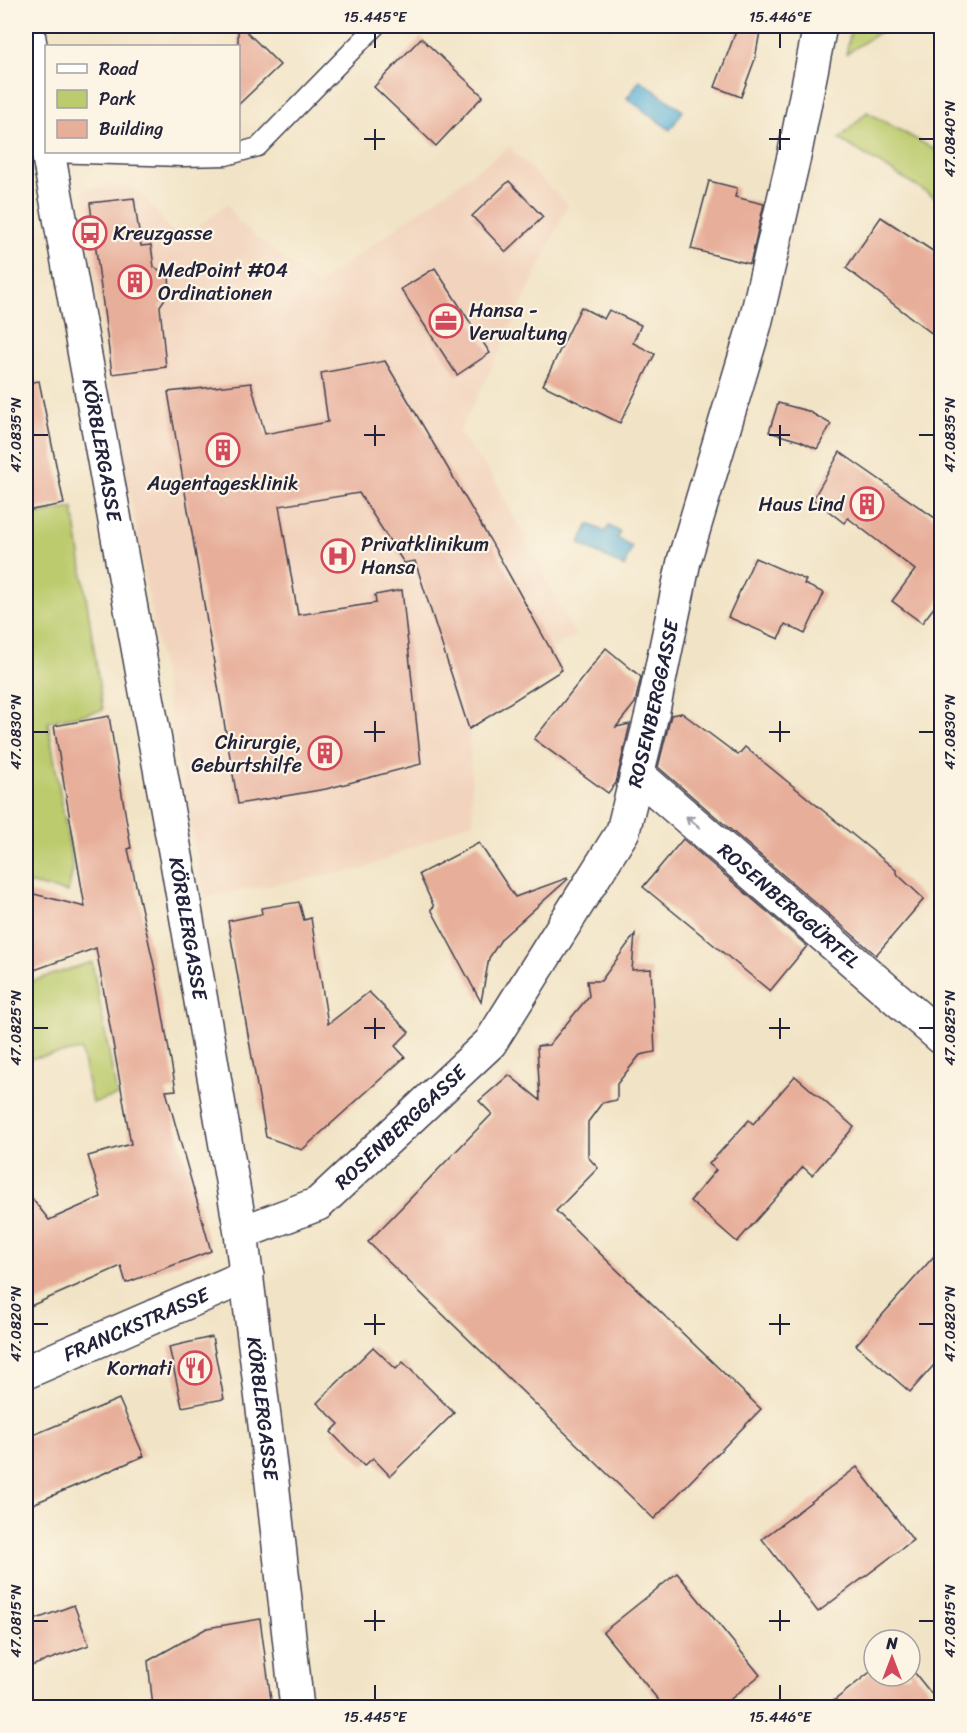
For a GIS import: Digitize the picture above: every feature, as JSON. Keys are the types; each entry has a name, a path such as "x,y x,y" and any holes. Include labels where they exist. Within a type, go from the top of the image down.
{"street":[{"name":"KÖRBLERGASSE","path":"27,26 45,138"},
{"name":"ROSENBERGGASSE","path":"241,1233 318,1204 490,1043 623,831 653,710 684,561 755,324 795,152 820,26"},
{"name":"KÖRBLERGASSE","path":"48,153 177,862 241,1233 297,1707"},
{"name":"ROSENBERGGÜRTEL","path":"636,774 942,1038"},
{"name":"FRANCKSTRASSE","path":"26,1372 247,1276"}],"lane":[{"path":"240,152 258,147 376,26"},
{"path":"98,153 183,158 226,156 237,153"}],"shaded area":[{"name":"Privatklinikum Hansa","path":"509,147 568,205 492,368 458,433 494,478 575,635 463,709 469,729 473,821 363,869 204,897 108,375 83,189 128,187 143,195 178,241 228,204 239,223 317,285"}],"green space":[{"path":"852,26 889,26 846,54"},
{"path":"867,112 941,153 941,201 839,139"},
{"path":"73,508 103,710 48,722 73,869 68,892 26,883 26,516"},
{"path":"92,962 117,1096 92,1103 81,1050 26,1059 26,983"}],"water":[{"path":"640,80 683,111 670,130 627,98"},
{"path":"589,524 605,532 609,526 620,532 617,538 632,547 624,567 579,544"}],"building":[{"path":"238,26 241,26 280,65 240,103 240,45 238,45"},
{"path":"738,26 761,26 755,59 741,97 715,87"},
{"path":"421,38 483,96 436,146 374,87"},
{"path":"509,181 543,217 506,252 472,216"},
{"path":"709,181 737,188 735,197 764,204 750,264 691,249"},
{"name":"MedPoint #04 Ordinationen","path":"134,198 141,246 151,245 154,267 169,276 170,291 160,306 166,367 112,374 90,203"},
{"path":"881,217 942,257 942,341 846,268"},
{"name":"Hansa - Verwaltung","path":"435,268 490,353 457,375 401,289"},
{"path":"581,307 604,319 609,310 641,325 633,343 655,354 620,423 543,385"},
{"path":"385,361 490,540 562,670 469,729 415,561 404,563 359,493 279,506 298,615 376,603 375,595 402,590 421,764 326,789 238,804 168,392 251,383 265,434 328,422 321,373"},
{"path":"39,381 64,504 26,511 26,383"},
{"path":"778,403 808,411 831,424 817,449 800,441 769,432"},
{"path":"840,452 942,523 942,597 922,623 892,601 915,570 848,518 844,523 813,499"},
{"path":"755,558 806,580 804,584 824,593 805,634 785,624 779,639 728,617"},
{"path":"606,648 641,677 635,703 616,727 630,724 616,783 608,793 534,739"},
{"path":"682,713 738,755 745,747 896,870 896,873 924,899 876,955 658,767 671,715"},
{"path":"109,716 131,848 128,849 155,970 176,1090 166,1091 211,1251 126,1283 121,1266 26,1308 26,1191 49,1220 101,1197 88,1156 131,1144 96,948 26,973 26,892 85,907 54,726"},
{"path":"683,839 807,946 770,991 643,887"},
{"path":"479,843 515,897 568,879 502,938 489,958 481,1002 431,909 434,907 419,874"},
{"path":"299,902 304,920 311,918 328,1024 369,992 409,1032 395,1046 405,1057 302,1150 266,1137 228,921 262,914 261,908"},
{"path":"635,934 632,970 651,969 655,1052 640,1055 617,1084 617,1100 602,1103 588,1122 588,1157 598,1168 556,1211 761,1409 654,1519 368,1242 492,1114 479,1101 509,1075 540,1100 537,1046 549,1045 589,996 587,981 601,981"},
{"path":"795,1076 854,1127 812,1175 803,1167 737,1242 690,1201 716,1170 709,1164 749,1120 753,1124"},
{"path":"942,1247 942,1356 910,1392 856,1345"},
{"path":"212,1337 224,1399 182,1407 169,1347"},
{"path":"373,1347 396,1369 403,1362 454,1413 390,1476 373,1458 364,1466 331,1432 339,1424 317,1403"},
{"path":"119,1399 144,1456 26,1507 26,1438"},
{"path":"857,1467 913,1540 818,1612 762,1539"},
{"path":"677,1573 760,1675 721,1707 664,1707 603,1632"},
{"path":"74,1605 89,1645 26,1668 26,1623"},
{"path":"260,1619 272,1707 153,1707 148,1661 207,1628"},
{"path":"862,1678 862,1688 922,1688 922,1682 942,1707 826,1707"}],"place":[{"name":"Kreuzgasse","path":"90,233"},
{"name":"MedPoint #04 Ordinationen","path":"135,282"},
{"name":"Hansa - Verwaltung","path":"446,321"},
{"name":"Augentagesklinik","path":"223,450"},
{"name":"Haus Lind","path":"867,504"},
{"name":"Privatklinikum Hansa","path":"338,556"},
{"name":"Chirurgie, Geburtshilfe","path":"325,753"},
{"name":"Kornati","path":"195,1368"}]}
